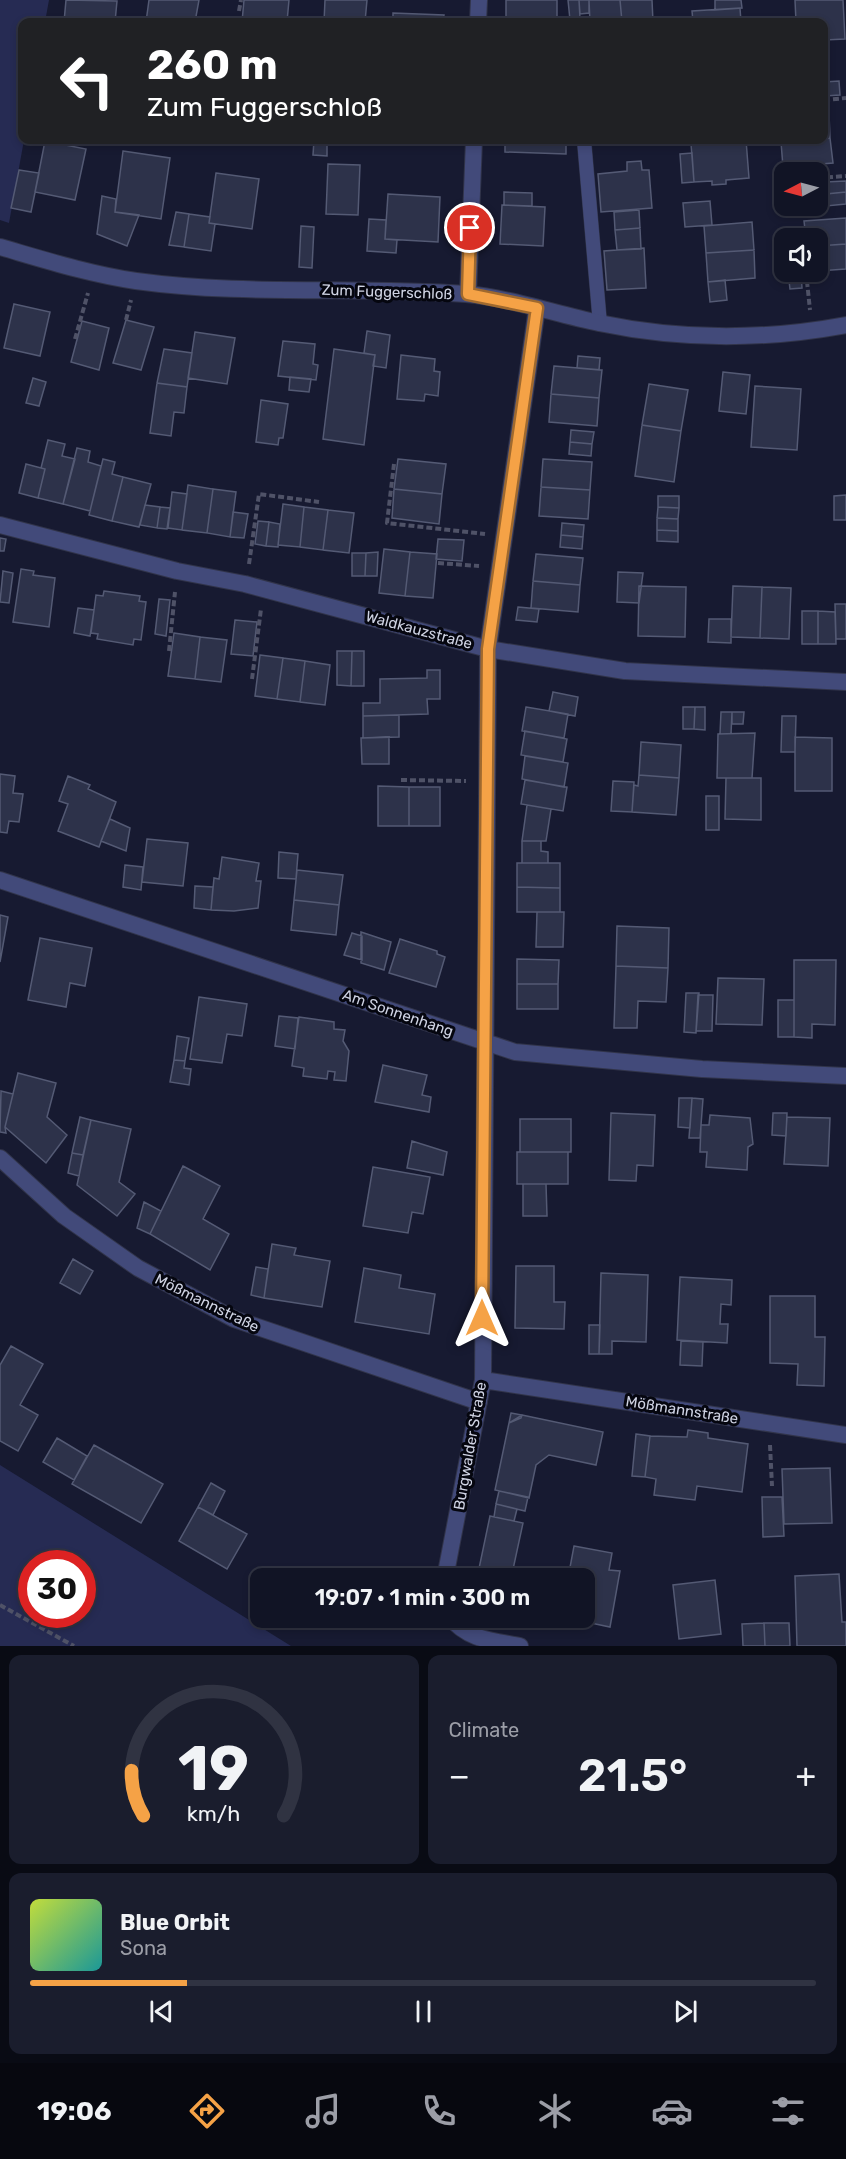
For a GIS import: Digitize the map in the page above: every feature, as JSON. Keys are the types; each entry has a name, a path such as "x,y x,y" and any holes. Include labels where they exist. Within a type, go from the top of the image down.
{"street":[{"path":"478,18 479,0"},
{"path":"468,294 474,144"},
{"name":"Zum Fuggerschloß","path":"0,247 93,273 187,286 468,294 600,324 704,336 780,335 846,325"},
{"name":"Burgwalder Straße","path":"447,1568 483,1380 488,649 537,308"},
{"name":"Waldkauzstraße","path":"0,525 177,570 245,584 488,649 625,671 846,682"},
{"name":"Am Sonnenhang","path":"0,880 515,1052 609,1062 846,1076"},
{"name":"Mößmannstraße","path":"0,1158 64,1216 138,1268 234,1319 479,1402"},
{"name":"Mößmannstraße","path":"483,1380 846,1435"},
{"path":"459,1628 472,1636 520,1646"}],"lane":[{"path":"584,144 600,324"}],"path":[{"path":"239,11 241,0"},
{"path":"828,100 846,98"},
{"path":"828,177 846,176"},
{"path":"75,339 93,273"},
{"path":"807,282 811,329"},
{"path":"394,464 387,523 504,536"},
{"path":"245,584 259,494 319,502"},
{"path":"438,563 500,568"},
{"path":"169,651 177,570"},
{"path":"252,679 264,589"},
{"path":"401,780 487,781"},
{"path":"769,1423 772,1486"},
{"path":"0,1605 74,1646"}],"shaded area":[{"path":"0,0 49,0 46,18 18,18 18,144 23,144 9,223 0,220"},
{"path":"0,1465 250,1620 250,1628 262,1628 291,1646 0,1646"}],"building":[{"path":"66,0 117,1 115,18 64,18"},
{"path":"149,0 199,0 196,18 147,18"},
{"path":"244,0 289,0 287,18 242,18"},
{"path":"325,0 367,0 365,18 324,18"},
{"path":"506,0 557,0 557,18 506,18"},
{"path":"568,0 579,0 580,18 570,18"},
{"path":"579,0 589,0 589,13 580,14"},
{"path":"589,0 620,0 622,18 590,18"},
{"path":"620,0 652,0 653,18 622,18"},
{"path":"715,0 741,0 742,8 715,10"},
{"path":"795,0 843,0 845,39 828,40 828,18 796,18"},
{"path":"740,8 741,18 693,18 692,11"},
{"path":"393,13 444,15 444,18 393,18"},
{"path":"839,81 840,95 828,96 828,82"},
{"path":"828,114 829,114 830,138 828,138"},
{"path":"828,138 830,138 833,163 783,162 781,144 828,144"},
{"path":"44,144 60,144 86,149 75,200 35,192"},
{"path":"314,144 327,144 327,156 313,155"},
{"path":"505,144 566,144 566,154 505,152"},
{"path":"691,144 746,144 749,178 726,180 726,184 712,185 712,181 694,182"},
{"path":"123,151 170,158 161,219 115,212"},
{"path":"692,153 694,182 682,183 680,154"},
{"path":"641,161 642,170 649,170 652,208 601,212 598,174 627,171 627,162"},
{"path":"328,164 360,165 358,215 326,214"},
{"path":"19,170 39,173 31,212 11,208"},
{"path":"216,173 259,179 252,229 209,223"},
{"path":"846,181 846,192 828,194 828,182"},
{"path":"504,192 532,193 532,206 504,205"},
{"path":"846,192 846,204 828,206 828,194"},
{"path":"388,194 440,197 438,242 385,239"},
{"path":"102,196 116,199 115,212 139,215 127,246 97,234"},
{"path":"710,201 712,225 685,227 683,203"},
{"path":"502,205 545,207 543,246 500,244"},
{"path":"639,210 640,228 615,230 614,212"},
{"path":"176,212 189,214 184,247 169,245"},
{"path":"189,214 210,217 209,223 215,224 211,251 184,247"},
{"path":"846,218 846,244 828,245 828,228 805,228 804,221"},
{"path":"369,219 386,220 385,239 397,240 396,253 367,251"},
{"path":"752,222 754,250 706,253 704,226"},
{"path":"301,226 314,227 312,268 299,267"},
{"path":"640,228 641,249 617,250 615,230"},
{"path":"846,244 846,269 828,270 828,245"},
{"path":"644,248 646,288 607,290 604,251"},
{"path":"754,250 755,278 708,282 706,253"},
{"path":"725,280 727,300 710,302 708,282"},
{"path":"789,282 802,282 802,288 790,289"},
{"path":"14,304 50,312 40,356 4,348"},
{"path":"126,320 154,327 141,370 113,363"},
{"path":"82,321 109,328 99,370 71,362"},
{"path":"367,331 390,335 386,368 373,366 375,355 364,353"},
{"path":"195,332 235,338 227,384 188,378"},
{"path":"283,341 315,344 313,364 318,365 316,380 278,376"},
{"path":"164,349 192,353 187,387 157,383"},
{"path":"334,349 375,355 364,445 323,439"},
{"path":"401,355 435,359 434,371 440,372 438,396 425,394 424,401 397,399"},
{"path":"578,356 600,358 599,370 577,368"},
{"path":"554,366 602,370 599,398 551,394"},
{"path":"723,372 750,375 746,414 719,411"},
{"path":"290,377 311,379 309,392 289,390"},
{"path":"33,378 46,382 39,406 26,403"},
{"path":"157,383 187,387 184,413 174,412 171,436 150,433"},
{"path":"649,384 688,390 681,431 642,425"},
{"path":"755,386 801,389 797,450 751,447"},
{"path":"551,394 599,398 597,426 549,422"},
{"path":"261,400 288,404 283,438 279,438 278,445 256,442"},
{"path":"642,425 681,431 674,482 635,476"},
{"path":"571,430 594,432 592,444 570,442"},
{"path":"48,440 65,444 62,456 75,459 63,504 38,498 45,469 41,468"},
{"path":"570,442 592,444 591,456 569,454"},
{"path":"77,448 90,451 88,462 101,466 90,511 63,504"},
{"path":"103,459 115,462 112,474 123,477 112,521 89,515"},
{"path":"398,459 446,464 442,494 394,489"},
{"path":"543,459 592,462 590,490 541,487"},
{"path":"26,464 45,469 38,498 19,493"},
{"path":"123,477 151,484 139,527 112,521"},
{"path":"188,485 213,489 207,533 182,530"},
{"path":"541,487 590,490 588,519 539,516"},
{"path":"213,489 236,492 230,537 207,533"},
{"path":"394,489 442,494 439,524 392,518"},
{"path":"172,492 187,494 182,530 168,528"},
{"path":"846,495 846,520 834,520 834,496"},
{"path":"658,496 679,496 679,508 658,507"},
{"path":"283,504 304,507 300,547 278,545"},
{"path":"145,505 160,507 157,528 140,525"},
{"path":"160,507 170,508 167,529 157,528"},
{"path":"304,507 328,510 323,550 300,547"},
{"path":"658,507 679,508 678,519 657,518"},
{"path":"328,510 354,513 349,553 323,550"},
{"path":"233,512 248,514 244,538 230,537"},
{"path":"657,518 678,519 678,531 657,530"},
{"path":"258,521 269,522 266,546 255,544"},
{"path":"269,522 280,524 278,547 266,546"},
{"path":"562,523 584,525 583,537 561,535"},
{"path":"657,530 678,531 678,542 657,541"},
{"path":"561,535 583,537 582,549 560,547"},
{"path":"0,538 6,539 4,551 0,551"},
{"path":"438,539 464,540 462,561 436,559"},
{"path":"384,549 410,552 405,596 379,593"},
{"path":"378,552 377,576 365,576 366,553"},
{"path":"410,552 437,554 433,598 405,596"},
{"path":"352,553 366,553 365,576 352,576"},
{"path":"536,554 583,558 580,585 533,581"},
{"path":"21,569 34,571 33,575 55,578 49,627 13,622"},
{"path":"3,571 13,573 9,603 0,602"},
{"path":"618,572 643,573 639,603 617,602"},
{"path":"533,581 580,585 578,612 531,608"},
{"path":"639,586 686,587 685,637 638,636"},
{"path":"733,586 762,587 760,638 731,637"},
{"path":"762,587 791,588 789,639 760,638"},
{"path":"104,591 140,596 139,601 146,602 141,640 134,639 133,645 97,639 98,634 91,633 96,595 103,596"},
{"path":"159,599 170,600 166,636 155,634"},
{"path":"835,604 846,604 846,639 836,639"},
{"path":"518,607 539,609 537,622 516,620"},
{"path":"78,608 94,610 90,636 74,633"},
{"path":"802,611 818,611 818,644 802,644"},
{"path":"818,611 835,612 836,644 818,644"},
{"path":"709,619 731,619 731,643 708,642"},
{"path":"235,620 257,622 253,656 231,654"},
{"path":"174,633 200,637 195,679 168,676"},
{"path":"200,637 227,640 221,682 195,679"},
{"path":"337,651 352,651 351,686 337,685"},
{"path":"352,651 364,651 364,686 351,686"},
{"path":"260,655 283,658 277,699 255,696"},
{"path":"283,658 305,661 300,702 277,699"},
{"path":"305,661 330,665 325,705 300,702"},
{"path":"427,670 440,670 440,699 427,699 428,714 363,716 363,703 380,703 380,679 427,678"},
{"path":"553,692 578,697 575,716 549,711"},
{"path":"526,707 568,714 564,738 522,731"},
{"path":"683,707 695,707 694,729 683,729"},
{"path":"695,707 705,707 705,730 694,729"},
{"path":"721,712 732,712 731,734 720,734"},
{"path":"732,712 744,712 743,724 732,724"},
{"path":"399,715 399,737 363,738 363,716"},
{"path":"782,716 796,716 795,752 781,752"},
{"path":"525,731 567,739 563,762 521,755"},
{"path":"755,733 752,778 717,778 718,734"},
{"path":"389,737 389,764 362,764 361,738"},
{"path":"795,737 832,738 832,791 795,791"},
{"path":"641,742 681,745 679,778 639,775"},
{"path":"525,756 568,763 564,787 522,779"},
{"path":"0,774 15,776 13,793 23,794 19,822 9,821 7,833 0,832"},
{"path":"639,775 679,778 676,815 632,812 634,785 638,786"},
{"path":"68,776 90,785 88,789 116,802 99,847 58,831 68,804 59,801"},
{"path":"726,778 761,778 761,820 725,819"},
{"path":"525,780 567,787 563,811 521,804"},
{"path":"613,781 634,782 632,812 611,811"},
{"path":"378,786 409,787 409,826 378,826"},
{"path":"409,787 440,787 440,826 409,826"},
{"path":"706,796 719,796 719,830 706,830"},
{"path":"527,805 551,809 546,841 522,841"},
{"path":"110,819 130,828 126,851 101,841"},
{"path":"147,839 188,843 183,886 142,882"},
{"path":"522,841 541,841 541,851 548,852 548,863 522,863"},
{"path":"279,852 298,854 296,879 278,878"},
{"path":"222,857 259,863 256,881 261,881 258,908 234,911 211,910 214,878 219,879"},
{"path":"517,863 560,863 560,888 517,887"},
{"path":"125,865 143,867 141,890 123,887"},
{"path":"297,870 343,875 339,905 294,900"},
{"path":"195,886 213,887 211,910 194,908"},
{"path":"517,887 560,888 560,912 517,912"},
{"path":"294,900 339,905 336,935 291,930"},
{"path":"537,912 564,912 563,947 536,947"},
{"path":"0,915 8,917 0,962"},
{"path":"617,926 669,928 668,968 616,966"},
{"path":"361,932 391,942 384,970 361,963"},
{"path":"352,933 362,936 362,960 344,955"},
{"path":"40,938 92,948 85,986 70,983 66,1007 28,1000"},
{"path":"400,939 437,951 437,954 445,957 436,987 389,973"},
{"path":"517,959 559,960 558,984 517,984"},
{"path":"794,960 836,960 835,1025 812,1024 812,1038 794,1037"},
{"path":"616,966 668,968 666,1002 638,1001 637,1028 614,1028"},
{"path":"718,978 764,979 762,1025 716,1024"},
{"path":"517,984 558,984 558,1009 517,1009"},
{"path":"686,993 699,993 696,1033 684,1032"},
{"path":"698,995 713,995 712,1031 696,1031"},
{"path":"199,997 247,1004 242,1036 227,1034 222,1063 190,1059"},
{"path":"778,1000 794,1000 794,1037 778,1037"},
{"path":"279,1016 298,1018 295,1049 275,1046"},
{"path":"299,1017 334,1022 334,1029 345,1030 343,1041 349,1051 346,1081 334,1080 335,1072 328,1071 327,1079 303,1076 304,1068 292,1066"},
{"path":"177,1036 189,1038 185,1061 174,1060"},
{"path":"174,1060 185,1061 184,1068 191,1069 189,1085 170,1082"},
{"path":"383,1065 427,1075 422,1095 431,1097 429,1112 375,1102"},
{"path":"18,1073 56,1083 47,1117 67,1135 46,1163 5,1127"},
{"path":"1,1091 13,1094 5,1127 6,1133 0,1132"},
{"path":"679,1098 692,1098 690,1128 678,1127"},
{"path":"692,1098 703,1099 700,1138 689,1138"},
{"path":"611,1113 655,1115 653,1166 637,1165 636,1181 609,1180"},
{"path":"773,1113 787,1113 786,1136 772,1135"},
{"path":"710,1115 750,1118 753,1144 748,1147 747,1170 706,1167 707,1152 700,1152 701,1125 709,1125"},
{"path":"80,1117 91,1120 83,1155 72,1153"},
{"path":"787,1117 830,1118 828,1166 784,1164"},
{"path":"520,1119 571,1119 571,1152 520,1152"},
{"path":"91,1120 131,1129 119,1182 135,1194 117,1216 77,1185"},
{"path":"412,1141 447,1152 443,1175 407,1168"},
{"path":"517,1152 568,1152 568,1184 517,1184"},
{"path":"72,1153 83,1155 79,1176 68,1173"},
{"path":"183,1166 220,1186 203,1219 229,1234 210,1270 150,1234"},
{"path":"373,1167 430,1177 423,1214 412,1212 408,1233 363,1226"},
{"path":"523,1184 546,1184 547,1216 523,1216"},
{"path":"144,1202 161,1211 150,1234 137,1228"},
{"path":"272,1244 296,1248 294,1255 330,1261 322,1307 264,1298"},
{"path":"73,1259 93,1271 80,1294 60,1283"},
{"path":"516,1266 554,1266 554,1302 565,1302 564,1329 515,1328"},
{"path":"256,1267 268,1269 264,1298 251,1295"},
{"path":"364,1268 401,1275 399,1288 435,1294 429,1334 355,1322"},
{"path":"601,1273 648,1275 646,1342 612,1341 612,1354 599,1354"},
{"path":"680,1277 732,1280 731,1305 721,1304 720,1324 728,1324 727,1343 677,1340"},
{"path":"770,1296 815,1296 815,1337 825,1337 824,1386 797,1385 798,1364 770,1363"},
{"path":"589,1325 600,1325 599,1354 589,1354"},
{"path":"681,1341 703,1342 702,1366 680,1365"},
{"path":"11,1346 43,1364 20,1405 38,1415 18,1451 0,1441 0,1365"},
{"path":"511,1413 522,1415 521,1418 509,1423"},
{"path":"522,1415 603,1432 596,1465 549,1455 536,1465 529,1498 495,1490 509,1423"},
{"path":"688,1430 708,1433 708,1438 748,1444 742,1492 697,1486 695,1500 654,1495 656,1479 645,1477 650,1436 687,1437"},
{"path":"636,1434 650,1436 645,1477 632,1476"},
{"path":"57,1438 87,1456 74,1480 43,1462"},
{"path":"94,1445 163,1484 141,1523 72,1484"},
{"path":"830,1468 832,1523 784,1524 782,1469"},
{"path":"211,1483 225,1491 213,1515 198,1507"},
{"path":"499,1491 528,1497 525,1511 496,1504"},
{"path":"762,1497 782,1497 784,1536 763,1537"},
{"path":"496,1504 517,1509 514,1521 494,1517"},
{"path":"198,1507 247,1534 227,1569 179,1541"},
{"path":"490,1516 523,1523 513,1568 479,1568"},
{"path":"574,1546 612,1553 609,1570 620,1571 610,1627 595,1624 595,1568 570,1568"},
{"path":"839,1574 842,1622 846,1622 846,1646 797,1646 795,1576"},
{"path":"715,1580 721,1634 679,1639 673,1585"},
{"path":"764,1623 765,1646 743,1646 742,1624"},
{"path":"764,1623 789,1623 790,1646 765,1646"}],"route":[{"path":"470,228 468,294 537,308 488,649 482,1318"}]}
